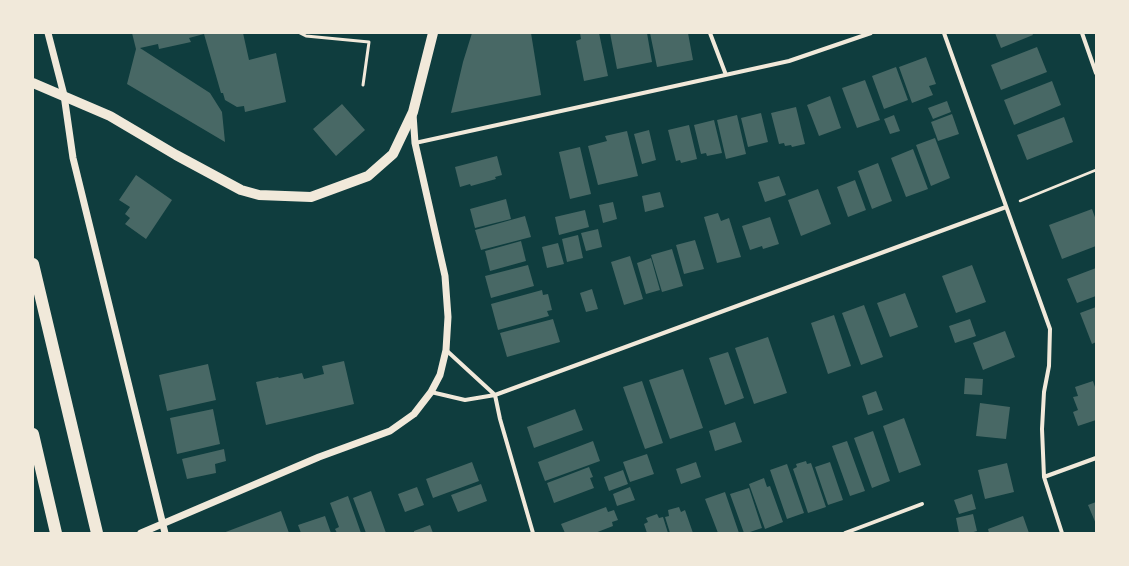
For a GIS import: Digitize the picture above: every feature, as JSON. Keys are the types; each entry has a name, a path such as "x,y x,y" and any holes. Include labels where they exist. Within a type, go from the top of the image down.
{"highway":[{"path":"33,264 97,533"},
{"path":"33,434 56,533"}],"main road":[{"path":"33,83 110,116 219,179 241,190 259,195 311,198 368,176 393,154 413,112 433,33"}],"street":[{"path":"48,33 64,95 73,158 161,523 165,533"},
{"path":"710,33 726,75"},
{"path":"415,142 789,61 871,33"},
{"path":"944,33 1050,329 1049,366 1044,392 1042,429 1044,477 1062,533"},
{"path":"1082,33 1096,73"},
{"path":"141,533 161,523 319,457 390,431 414,414 431,392 440,375 446,350 448,317 445,276 415,142 413,112"},
{"path":"431,392 465,400 495,395 1006,206"},
{"path":"446,350 495,395 500,419 533,533"},
{"path":"1044,477 1096,458"},
{"path":"845,533 922,504"}],"lane":[{"path":"300,33 306,36 369,42 363,85"}],"path":[{"path":"1020,201 1096,170"}],"building":[{"path":"132,33 243,33 249,60 276,53 286,102 245,112 244,106 237,107 225,100 223,93 221,93 204,34 189,38 191,42 159,49 158,44 140,48 210,93 222,112 225,142 127,84 136,49"},
{"path":"472,33 531,33 541,95 451,113 463,62"},
{"path":"580,33 599,33 608,76 584,81 576,41 581,39"},
{"path":"610,33 647,33 652,62 617,69"},
{"path":"650,33 688,33 693,60 657,67"},
{"path":"995,33 1032,33 1033,35 1001,48"},
{"path":"1037,47 1047,72 1001,90 991,65"},
{"path":"926,57 936,84 929,86 933,95 912,103 899,67"},
{"path":"896,67 908,100 884,109 872,76"},
{"path":"865,80 880,120 857,128 842,88"},
{"path":"1052,81 1061,105 1014,125 1004,100"},
{"path":"830,96 841,128 819,136 807,105"},
{"path":"947,101 951,112 933,119 928,108"},
{"path":"342,104 365,130 336,156 313,129"},
{"path":"796,107 805,144 792,147 791,145 785,146 784,143 779,144 771,113"},
{"path":"761,113 768,142 748,147 741,118"},
{"path":"952,114 959,134 938,141 931,122"},
{"path":"737,115 746,154 726,159 717,120"},
{"path":"894,115 900,131 890,134 884,119"},
{"path":"1064,117 1073,142 1027,160 1017,135"},
{"path":"714,120 722,153 707,156 706,153 701,154 694,125"},
{"path":"689,125 697,159 681,163 680,160 676,161 668,130"},
{"path":"649,130 656,160 642,164 634,134"},
{"path":"627,131 638,176 598,185 588,146 607,141 605,136"},
{"path":"935,138 950,178 931,186 916,145"},
{"path":"580,147 591,194 570,199 559,152"},
{"path":"913,149 928,189 906,197 891,158"},
{"path":"497,156 502,175 495,177 496,179 471,186 470,184 460,187 455,167"},
{"path":"878,163 892,201 872,209 858,171"},
{"path":"136,175 172,200 146,239 125,224 130,218 125,214 130,207 119,200"},
{"path":"779,176 786,195 765,202 758,182"},
{"path":"855,180 866,210 848,217 837,187"},
{"path":"818,189 831,224 801,236 788,200"},
{"path":"660,192 664,207 645,212 642,196"},
{"path":"506,199 511,219 475,228 470,209"},
{"path":"613,202 617,219 603,223 599,205"},
{"path":"1092,209 1096,220 1096,246 1062,259 1049,225"},
{"path":"585,210 589,227 559,235 555,217"},
{"path":"718,213 721,221 729,218 741,257 717,263 704,217"},
{"path":"525,216 531,237 481,250 475,230"},
{"path":"770,217 779,244 763,249 762,246 750,250 742,226"},
{"path":"598,229 602,247 586,251 581,233"},
{"path":"578,235 583,258 567,262 562,239"},
{"path":"695,240 704,269 684,274 676,245"},
{"path":"521,241 526,261 490,271 485,251"},
{"path":"558,243 564,264 547,268 542,247"},
{"path":"672,249 683,286 662,292 651,255"},
{"path":"630,256 643,299 624,305 611,262"},
{"path":"651,258 660,290 646,294 637,263"},
{"path":"528,265 534,286 491,298 485,276"},
{"path":"972,265 986,302 956,313 942,276"},
{"path":"1096,268 1096,296 1077,303 1067,279"},
{"path":"592,289 598,309 586,312 580,293"},
{"path":"542,290 543,295 548,294 552,310 547,311 549,316 498,330 491,304"},
{"path":"905,293 918,327 890,337 877,303"},
{"path":"864,305 883,357 861,365 842,313"},
{"path":"1096,307 1096,342 1092,344 1080,313"},
{"path":"834,315 851,366 828,374 811,323"},
{"path":"553,319 560,342 507,357 500,333"},
{"path":"970,319 976,336 955,343 949,326"},
{"path":"1005,331 1015,357 983,370 973,343"},
{"path":"768,337 787,393 754,404 735,348"},
{"path":"728,352 744,398 725,405 709,358"},
{"path":"344,361 354,404 266,425 256,382 302,373 304,379 324,374 322,366"},
{"path":"208,364 216,400 167,411 159,375"},
{"path":"683,369 703,428 670,439 649,380"},
{"path":"965,378 983,379 982,395 964,394"},
{"path":"642,381 663,443 645,449 623,387"},
{"path":"1093,381 1096,390 1096,420 1078,426 1073,412 1078,410 1073,397 1078,396 1075,387"},
{"path":"876,391 883,410 868,415 862,396"},
{"path":"980,403 1010,407 1006,439 976,436"},
{"path":"213,409 220,444 177,454 170,418"},
{"path":"575,409 583,430 534,448 527,427"},
{"path":"904,418 921,465 899,473 883,426"},
{"path":"735,422 742,442 715,451 709,431"},
{"path":"873,431 890,481 872,488 854,438"},
{"path":"593,441 600,461 545,481 538,462"},
{"path":"847,441 865,491 850,496 832,446"},
{"path":"224,449 226,461 215,464 216,473 187,479 182,459"},
{"path":"647,454 654,474 630,482 623,462"},
{"path":"806,461 807,464 811,463 826,507 808,513 793,469 797,467 796,464"},
{"path":"472,462 479,481 433,498 426,479"},
{"path":"696,462 701,477 681,484 676,469"},
{"path":"830,462 843,500 828,505 815,467"},
{"path":"1007,463 1014,492 985,499 978,470"},
{"path":"787,464 804,513 787,519 770,470"},
{"path":"589,467 593,477 590,478 594,488 554,503 547,483"},
{"path":"623,470 628,484 609,491 604,477"},
{"path":"764,478 767,487 770,486 783,522 765,529 749,484"},
{"path":"481,484 487,501 458,512 451,495"},
{"path":"417,487 424,505 405,512 398,494"},
{"path":"630,487 635,500 617,506 613,494"},
{"path":"749,488 762,528 744,533 730,494"},
{"path":"371,491 386,533 366,533 353,498"},
{"path":"725,492 739,533 718,533 705,499"},
{"path":"972,494 976,509 959,514 954,500"},
{"path":"348,496 361,533 337,533 335,529 339,527 330,503"},
{"path":"1096,502 1096,524 1088,505"},
{"path":"606,507 608,512 614,510 618,520 612,522 613,526 595,533 565,533 561,524"},
{"path":"679,507 681,512 685,510 693,533 670,533 665,517 669,516 668,510"},
{"path":"281,511 289,533 223,533"},
{"path":"657,514 659,518 663,517 668,533 647,533 644,524 648,522 646,518"},
{"path":"973,514 977,531 970,533 959,533 956,518"},
{"path":"325,516 331,533 301,533 298,525"},
{"path":"1023,516 1029,533 989,533 988,529"},
{"path":"430,525 433,533 414,533 414,531"}]}
